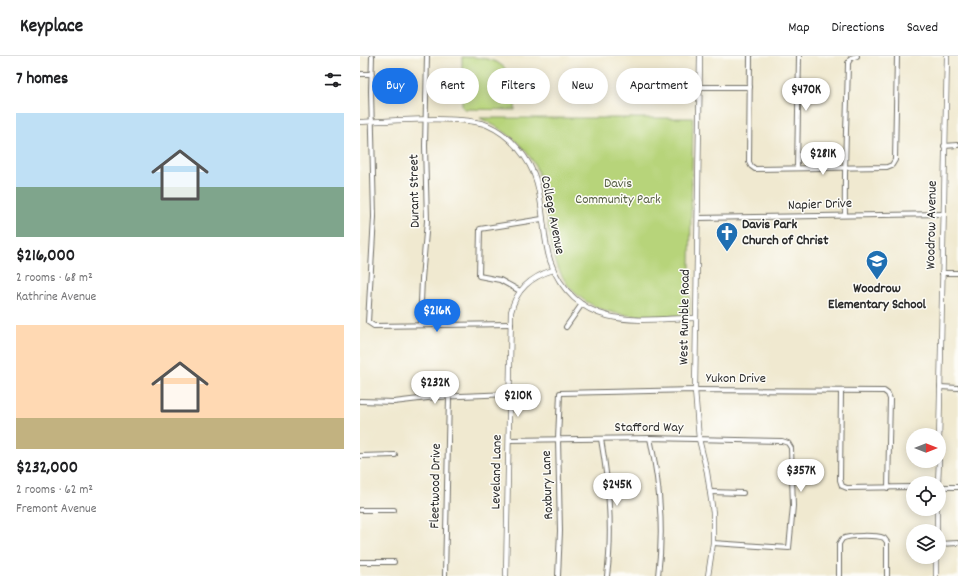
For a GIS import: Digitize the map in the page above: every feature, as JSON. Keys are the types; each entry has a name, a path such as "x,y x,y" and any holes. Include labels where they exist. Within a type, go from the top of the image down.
{"street":[{"path":"372,56 372,68"},
{"name":"Durant Street","path":"420,325 427,221 427,56"},
{"name":"West Rumble Road","path":"700,56 700,68"},
{"path":"750,56 749,162 751,166 755,168 886,167 892,164 895,153 897,56"},
{"path":"797,168 799,56"},
{"path":"845,215 844,168 848,63 851,58 857,56"},
{"name":"Woodrow Avenue","path":"939,428 947,56"},
{"path":"360,74 372,74"},
{"path":"702,87 750,87"},
{"path":"373,104 374,217 367,320 369,324 374,326 510,324"},
{"name":"West Rumble Road","path":"700,104 695,390 699,439 713,514 712,543 708,576"},
{"name":"College Avenue","path":"360,122 466,121 486,125 516,146 531,169 537,184 542,219 553,270 564,288 582,304 601,314 618,318 696,318"},
{"path":"944,146 958,145"},
{"name":"Napier Drive","path":"698,218 944,214"},
{"path":"520,291 500,280 479,276 480,229 542,219"},
{"name":"Leveland Lane","path":"506,576 510,324 514,303 520,291 533,278 553,270"},
{"path":"942,273 958,273"},
{"path":"566,327 582,304"},
{"path":"940,387 958,388"},
{"name":"Yukon Drive","path":"560,393 695,390 882,391 888,393 890,399 888,488"},
{"path":"841,391 840,480 842,486 848,488 906,487"},
{"name":"Roxbury Lane","path":"558,576 560,531 558,439 560,393"},
{"path":"360,401 394,402 449,396 510,394"},
{"name":"Fleetwood Drive","path":"445,576 449,396"},
{"path":"650,438 660,502 661,538 658,576"},
{"name":"Stafford Way","path":"509,440 650,438 782,441 788,443 791,448 793,488 789,548 712,543"},
{"path":"601,439 610,509 607,576"},
{"path":"360,456 395,455"},
{"path":"946,487 958,487"},
{"path":"710,492 743,493"},
{"path":"360,510 394,510"},
{"path":"839,576 839,544 842,539 847,537 877,536 884,538 887,542 887,576"},
{"path":"946,544 958,543"},
{"path":"360,562 394,562"},
{"path":"936,564 936,576"}],"green space":[{"path":"462,57 476,57 488,59 505,68 487,68 487,104 515,104 515,110 465,109 462,107 462,104 479,104 479,68 462,68"},
{"name":"Davis Community Park","path":"480,118 693,118 689,316 637,316 607,311 589,303 575,293 565,281 553,252 541,183 533,162 514,139"}],"place":[{"name":"Davis Park Church of Christ","path":"727,252"},
{"name":"Woodrow Elementary School","path":"877,280"}]}
